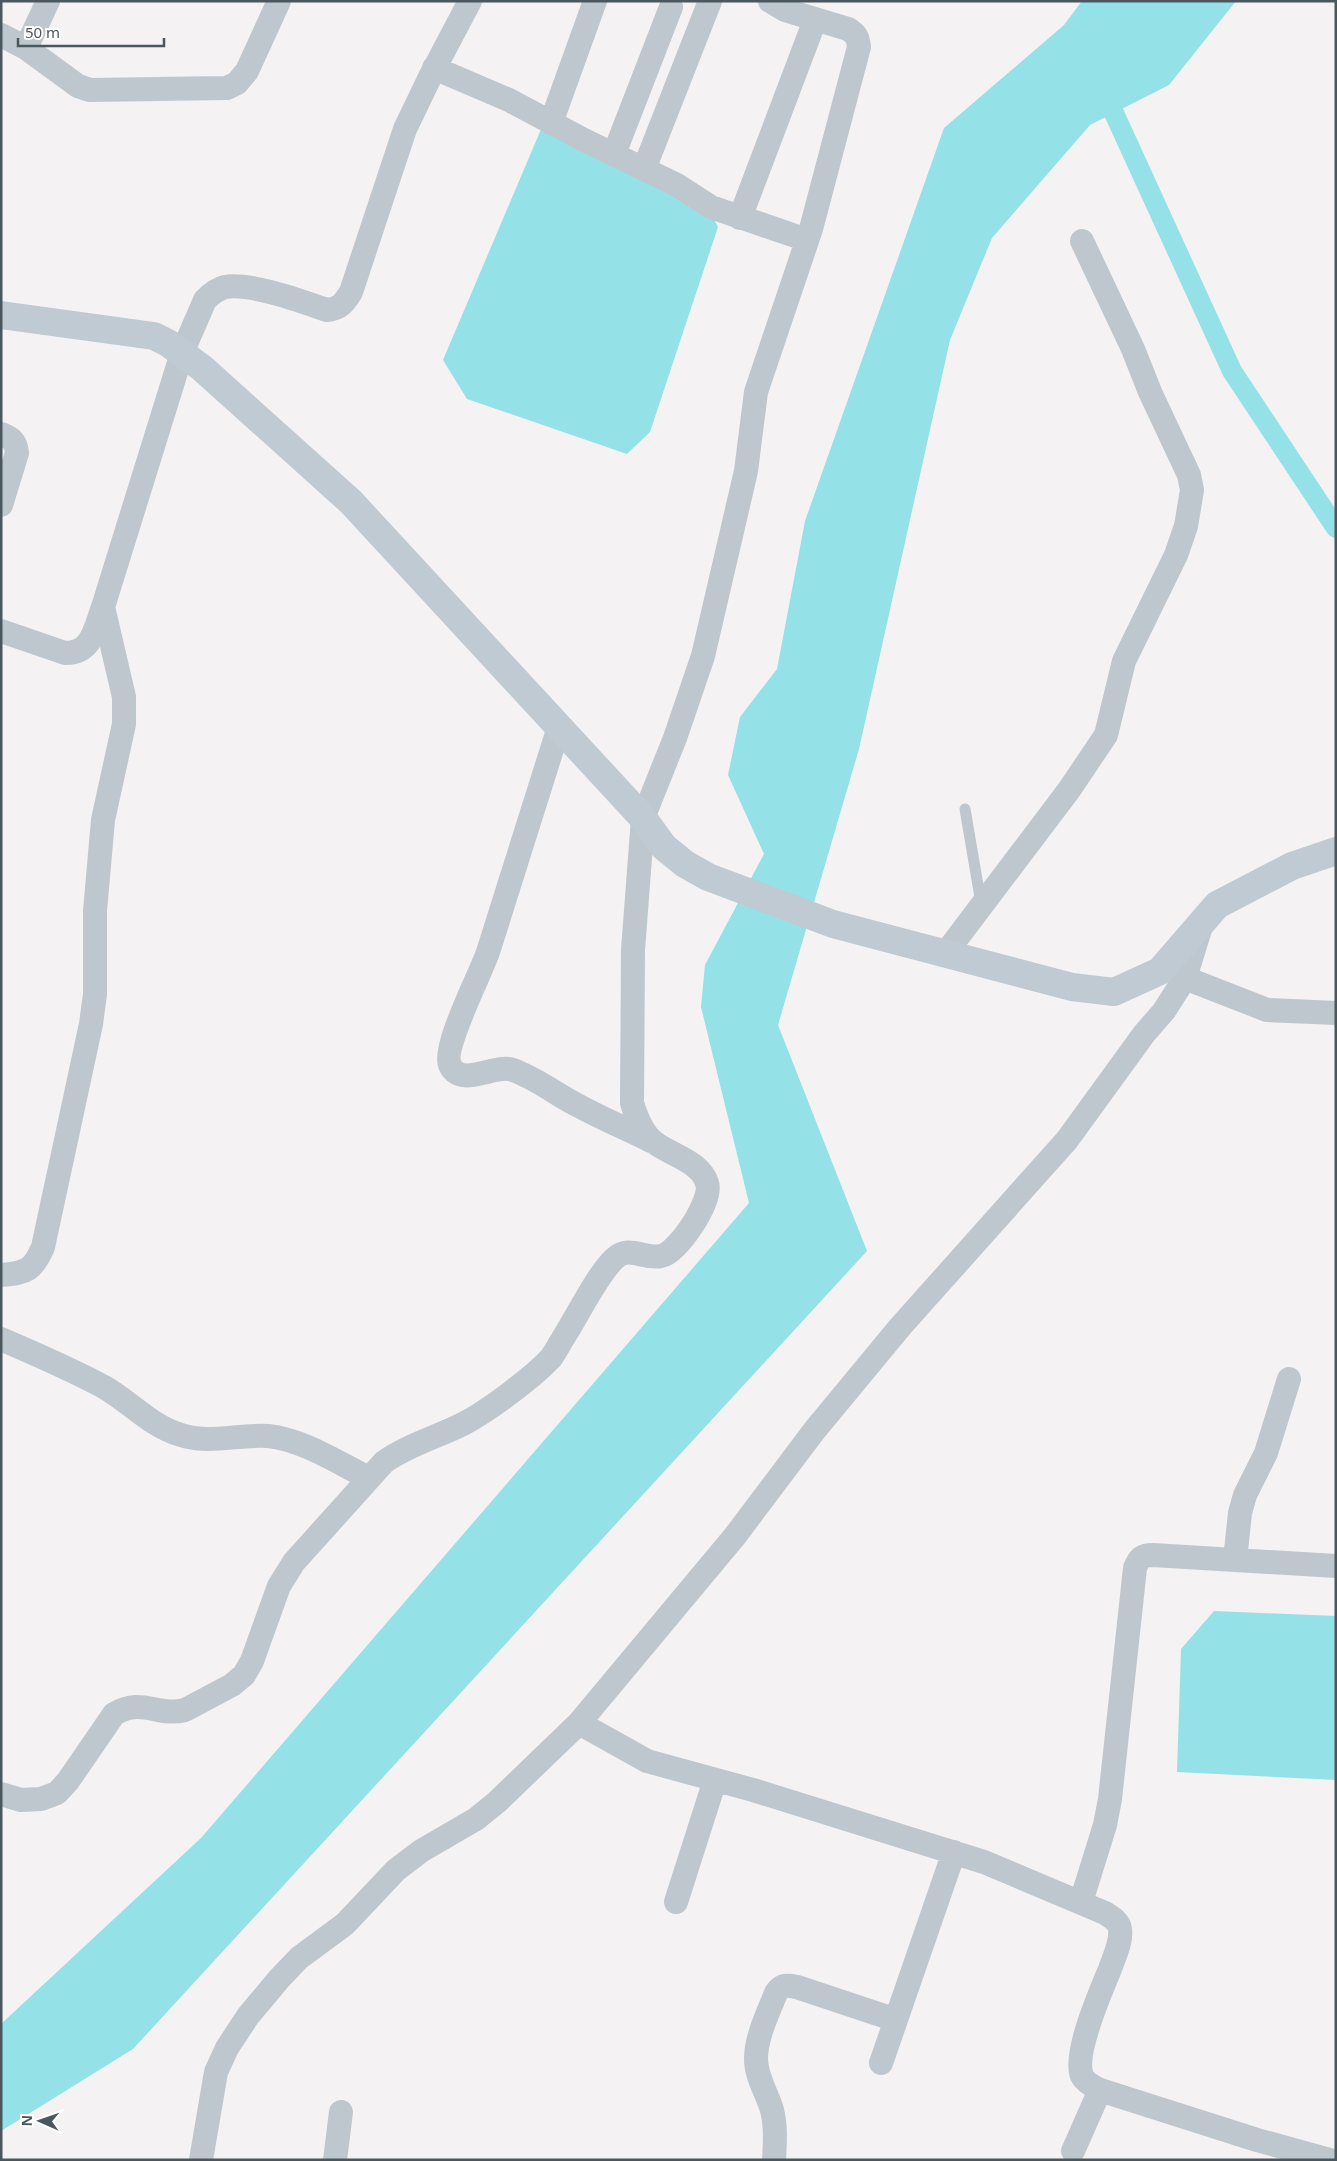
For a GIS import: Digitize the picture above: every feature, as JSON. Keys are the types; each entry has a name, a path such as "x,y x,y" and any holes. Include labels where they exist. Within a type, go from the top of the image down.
{"main road":[{"path":"1,316 154,336 168,343 202,368 351,502 643,818 664,847 685,864 708,878 833,924 1072,987 1114,992 1160,971 1217,905 1292,866 1336,851"}],"street":[{"path":"26,48 48,1"},
{"path":"1,35 26,48 78,86 90,90 227,88 237,83 246,71 279,1"},
{"path":"1,631 65,653 75,653 83,650 89,643 103,606 182,354 205,300 212,293 223,288 245,287 327,310 337,309 343,304 351,292 405,129 434,68 470,1"},
{"path":"551,123 596,1"},
{"path":"644,169 710,1"},
{"path":"653,1142 637,1118 632,1103 634,950 643,818 675,738 702,656 746,471 756,392 807,240 859,47 858,38 854,33 785,10 770,1"},
{"path":"614,154 671,7"},
{"path":"740,218 815,20"},
{"path":"434,68 509,100 551,123 677,185 711,207 807,240"},
{"path":"945,954 1069,790 1106,735 1124,661 1176,556 1190,506 1192,490 1190,475 1150,392 1134,349 1082,240"},
{"path":"1,434 11,439 16,445 17,452 1,505"},
{"path":"1,1275 28,1270 36,1262 43,1247 91,1024 95,994 95,911 103,820 124,724 124,697 103,606"},
{"path":"1,1794 21,1800 41,1799 57,1793 68,1781 114,1714 124,1708 135,1706 177,1712 185,1710 232,1685 244,1675 252,1661 279,1586 294,1562 384,1462 398,1452 462,1424 483,1412 537,1370 552,1356 603,1272 615,1258 624,1253 633,1252 651,1257 660,1257 667,1254 677,1246 703,1209 708,1184 701,1173 688,1162 653,1142 580,1107 520,1072 509,1068 468,1076 456,1073 449,1064 449,1052 453,1034 480,975 488,952 559,727"},
{"path":"201,2160 216,2072 227,2048 248,2016 299,1958 345,1924 396,1870 421,1851 476,1819 497,1802 579,1724 735,1536 814,1431 894,1335 1067,1140 1144,1034 1164,1011 1185,978 1202,922"},
{"path":"1185,978 1267,1010 1336,1013"},
{"path":"1,1339 106,1388 156,1424 176,1434 212,1440 241,1436 281,1438 302,1445 369,1478"},
{"path":"1236,1560 1240,1513 1245,1495 1273,1434 1289,1379"},
{"path":"1082,1902 1105,1825 1110,1799 1135,1568 1138,1560 1144,1555 1153,1555 1336,1566"},
{"path":"579,1724 647,1761 954,1852 984,1862 1105,1912 1120,1927 1120,1940 1082,2047 1080,2062 1082,2076 1100,2090 1257,2140 1330,2160"},
{"path":"676,1902 715,1780"},
{"path":"881,2063 954,1852"},
{"path":"774,2160 775,2133 772,2110 758,2072 756,2058 758,2041 780,1987 787,1985 797,1987 896,2020"},
{"path":"1073,2151 1100,2090"},
{"path":"335,2160 341,2112"}],"lane":[{"path":"965,809 982,905"}],"water":[{"path":"1082,1 1236,1 1169,85 1090,125 992,238 950,340 859,749 778,1025 867,1251 133,2049 1,2131 1,2024 201,1838 749,1203 701,1007 705,965 764,854 728,775 740,717 777,669 805,521 944,128 1064,25"},
{"path":"545,120 694,183 718,227 650,432 627,454 467,399 443,360"},
{"path":"1214,1611 1336,1616 1336,1780 1177,1772 1181,1649"}],"waterway":[{"path":"1103,89 1232,371 1336,528"}]}
